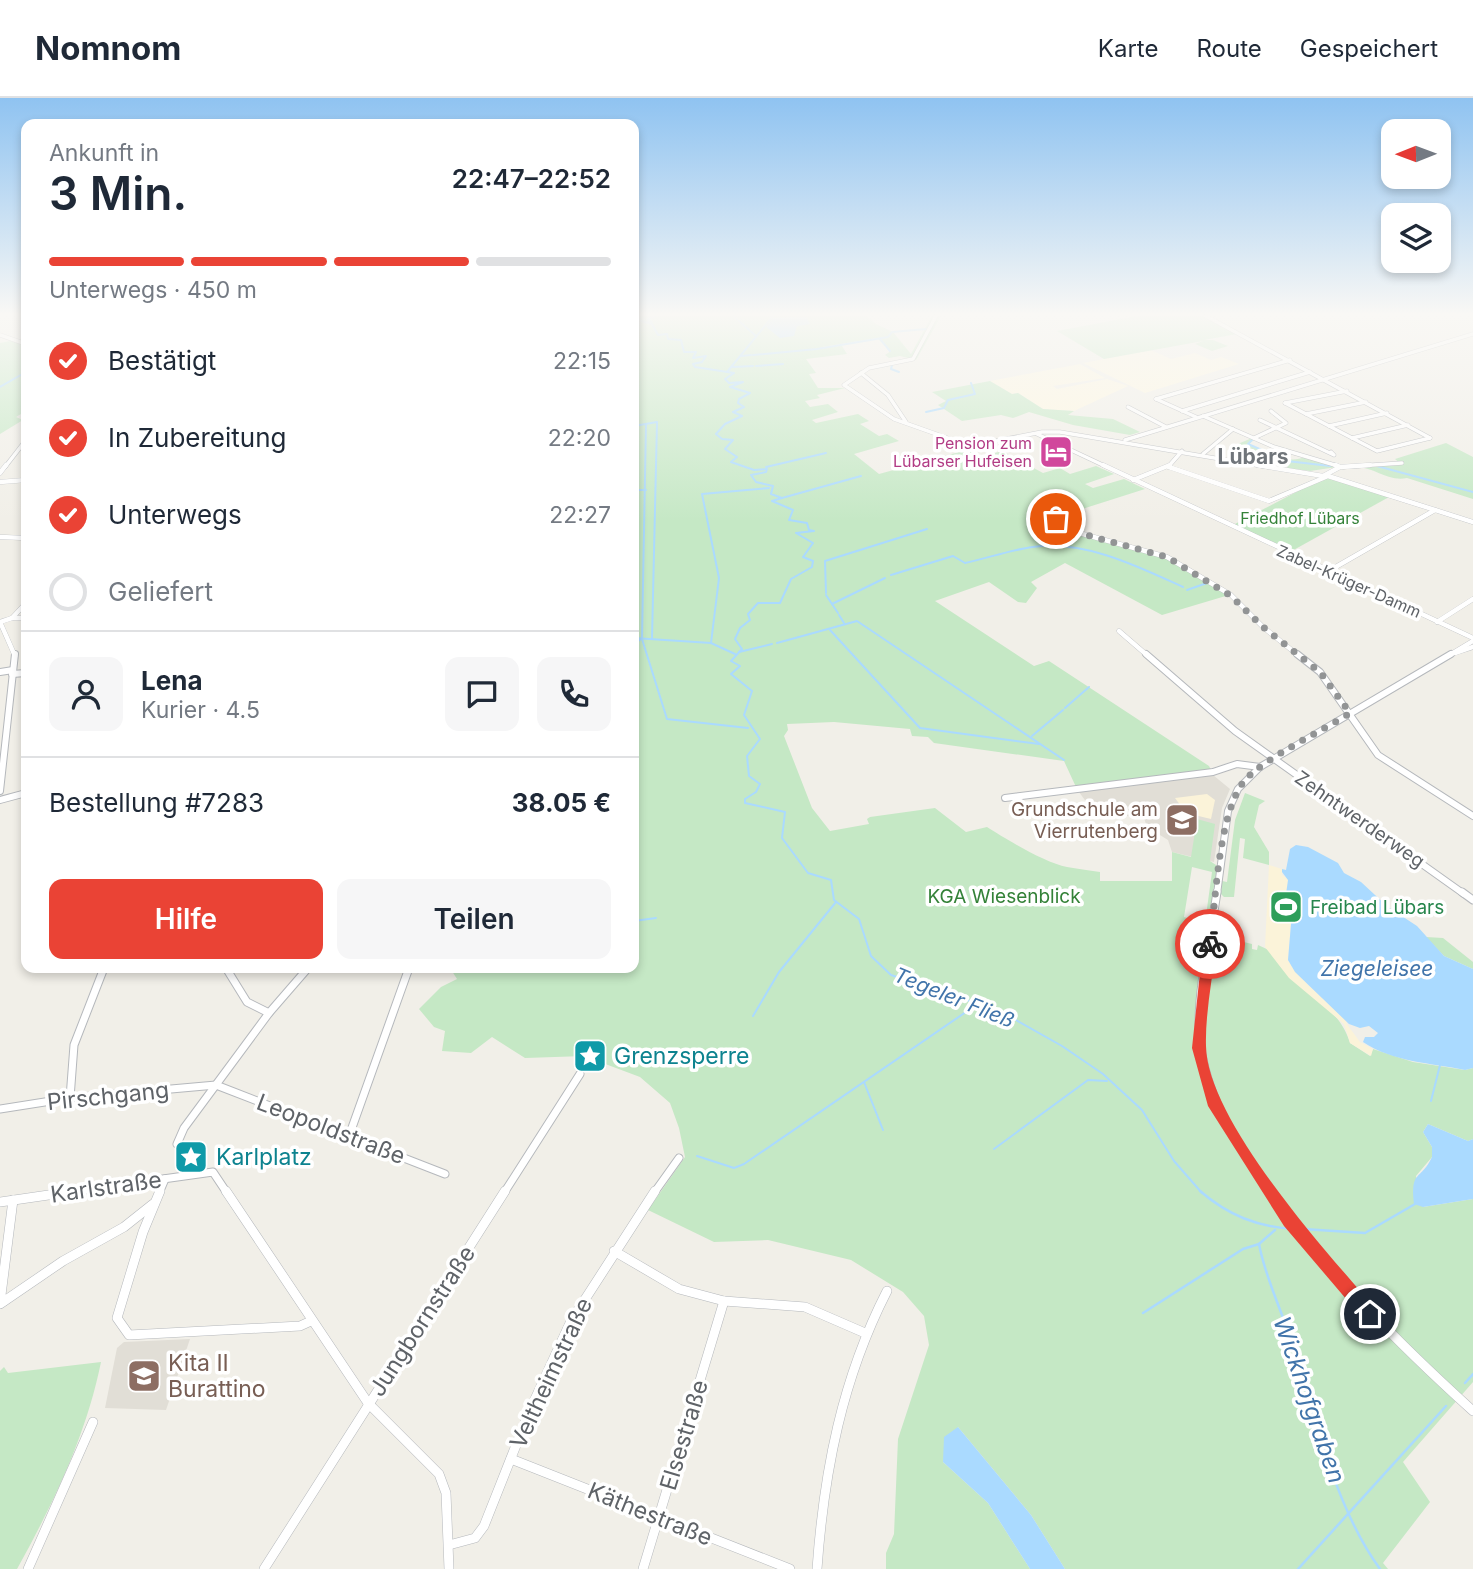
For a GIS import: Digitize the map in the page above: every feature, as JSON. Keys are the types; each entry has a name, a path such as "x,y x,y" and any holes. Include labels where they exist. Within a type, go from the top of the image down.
{"street":[{"path":"845,385 888,415 970,446 1035,433 1071,433 1124,441 1323,476 1473,522"},
{"path":"875,385 888,395 906,422"},
{"path":"1205,385 1156,399 1254,438 1340,467 1402,463"},
{"path":"1182,411 1268,385"},
{"path":"1124,441 1306,385"},
{"path":"1335,385 1347,391 1367,402 1387,414 1408,425 1430,438 1377,451 1285,403 1347,391"},
{"path":"1306,414 1367,402"},
{"path":"1130,409 1166,427"},
{"path":"888,415 899,413"},
{"path":"1254,438 1276,427 1286,423 1272,413 1260,419 1276,427 1331,452"},
{"path":"1329,426 1387,414"},
{"path":"1352,438 1408,425"},
{"path":"1203,454 1233,429"},
{"name":"Zabel-Krüger-Damm","path":"1035,433 1473,640"},
{"path":"0,473 21,446"},
{"path":"1133,480 1169,467 1176,462 1182,451"},
{"path":"1169,467 1269,502 1340,467"},
{"path":"0,482 21,480"},
{"path":"1327,572 1435,510"},
{"path":"1053,517 1079,533 1167,557 1231,596 1263,627 1320,672 1378,755 1473,816"},
{"path":"0,537 21,538"},
{"path":"1440,623 1473,599"},
{"path":"12,618 21,608"},
{"path":"0,790 15,649 0,622 21,618"},
{"name":"Zehntwerderweg","path":"1119,631 1226,723 1473,900"},
{"path":"1473,640 1260,767 1238,789 1228,811 1199,1021 1199,1048 1216,1106 1290,1221 1380,1324 1473,1410"},
{"path":"1453,653 1473,647"},
{"path":"0,672 21,673"},
{"path":"1005,798 1213,772 1251,763 1260,767"},
{"path":"0,800 21,794"},
{"path":"70,1098 74,1045 102,973"},
{"path":"229,973 247,1002 269,1013"},
{"path":"177,1144 184,1128 269,1013 304,973"},
{"path":"349,1136 408,973"},
{"name":"Jungbornstraße","path":"264,1569 580,1074"},
{"name":"Pirschgang","path":"0,1109 70,1098 216,1085"},
{"name":"Leopoldstraße","path":"216,1085 445,1174"},
{"name":"Veltheimstraße","path":"449,1545 470,1541 479,1534 553,1357 614,1251 679,1158"},
{"name":"Karlstraße","path":"0,1202 213,1172 310,1321"},
{"path":"165,1179 142,1232 117,1318 122,1328 129,1335 148,1335 300,1326 310,1321 368,1403 427,1459 443,1482 449,1569"},
{"path":"13,1200 2,1303 63,1261 124,1227 155,1202"},
{"path":"124,1227 137,1228 142,1232"},
{"path":"614,1251 680,1289 724,1301 805,1307 865,1333"},
{"path":"817,1569 822,1503 835,1430 865,1333 887,1291"},
{"name":"Elsestraße","path":"643,1569 724,1301"},
{"path":"28,1569 78,1463 93,1422"},
{"name":"Käthestraße","path":"511,1459 790,1569"}],"shaded area":[{"path":"996,385 1062,385 1053,386 1057,389 1079,385 1128,386 1074,411 1043,409 1018,393 1012,394"},
{"path":"1128,385 1172,385 1145,393"},
{"name":"Grundschule am Vierrutenberg","path":"1213,775 1230,789 1222,808 1214,862 1172,852 1168,840 1147,827 1143,815 1098,818 1079,792"},
{"name":"Kita II Burattino","path":"190,1339 166,1410 105,1408 117,1348 124,1342"}],"green space":[{"path":"0,385 21,385 21,414 16,417 21,421 0,434"},
{"name":"KGA Wiesenblick","path":"639,385 816,385 818,388 845,388 805,401 810,407 828,404 838,412 812,420 816,423 858,414 869,421 860,424 879,436 887,434 899,441 854,454 879,474 970,449 974,459 1002,451 1043,473 1060,468 1070,474 1096,466 1114,474 1085,484 1093,488 1124,479 1145,489 1054,518 1076,532 1165,557 1229,595 1162,615 1065,563 1031,582 1037,588 1026,603 1018,602 989,582 935,601 1034,666 1049,661 1209,766 1211,770 1076,787 1064,761 934,743 928,737 912,736 910,729 834,722 787,724 788,730 784,736 812,808 830,831 869,824 867,819 870,817 935,808 966,832 987,827 1058,865 1100,872 1100,881 1172,881 1172,852 1191,857 1197,819 1215,824 1210,861 1216,865 1216,873 1208,927 1215,933 1217,918 1221,918 1219,936 1252,944 1252,949 1257,950 1258,945 1271,951 1289,976 1335,1016 1350,1043 1370,1056 1373,1049 1413,1062 1465,1070 1473,1068 1473,1139 1468,1141 1428,1124 1423,1132 1432,1147 1432,1157 1416,1176 1423,1207 1473,1199 1473,1382 1403,1462 1430,1502 1383,1563 1388,1569 1065,1569 1031,1515 958,1427 943,1462 988,1503 1030,1569 886,1569 886,1553 894,1534 898,1439 929,1345 924,1316 903,1292 851,1260 768,1240 714,1242 648,1210 685,1157 670,1103 640,1077 584,1056 525,1058 492,1037 471,1053 442,1051 445,1031 434,1027 419,1009 441,987 457,979 453,973 639,973","holes":["1192,867 1212,872 1205,923 1184,917"]},
{"path":"971,385 996,385 1012,394 1018,393 1043,409 1074,411 1068,415 1113,419 1140,432 1130,435 1073,425 1029,412 1013,418 1001,415 962,421 938,405 946,401 932,392"},
{"path":"1255,439 1249,444 1277,456 1291,459 1305,457 1337,467 1310,471 1287,468 1289,463 1272,457 1265,464 1266,461 1233,446"},
{"path":"1446,443 1473,457 1473,499 1407,478 1388,477 1358,467 1402,465 1395,459"},
{"name":"Friedhof Lübars","path":"1325,477 1389,497 1290,552 1233,525"},
{"path":"1245,793 1265,801 1259,805 1254,827 1269,852 1269,865 1243,858 1245,839 1240,838 1234,897 1224,897 1221,894 1222,881 1227,882 1235,820"},
{"path":"1426,937 1443,938 1473,962 1473,969 1444,956"},
{"path":"101,1362 87,1416 67,1469 43,1520 17,1569 0,1569 0,1371 4,1367 8,1373"}],"sand":[{"path":"1207,794 1215,800 1211,819 1186,813 1175,798"},
{"path":"1269,865 1282,869 1282,875 1288,879 1292,912 1288,960 1308,985 1348,1021 1346,1023 1360,1042 1373,1049 1371,1056 1350,1043 1344,1024 1289,978 1265,947"}],"water":[{"name":"Ziegeleisee","path":"1296,845 1308,847 1338,863 1344,873 1361,882 1388,907 1417,926 1444,956 1473,969 1473,1068 1465,1070 1412,1061 1375,1049 1363,1042 1365,1037 1374,1037 1378,1033 1369,1026 1360,1028 1349,1024 1295,972 1288,960 1292,912 1286,894 1288,880 1282,869 1286,870 1290,849"},
{"path":"1428,1124 1468,1141 1473,1139 1473,1199 1423,1207 1414,1204 1415,1180 1432,1157 1432,1147 1423,1132"},
{"path":"958,1427 1031,1515 1065,1569 1030,1569 988,1503 943,1462 944,1437"}],"waterway":[{"path":"0,387 4,385"},
{"name":"Tegeler Fließ","path":"736,385 730,387 750,393 739,399 738,403 744,407 733,412 742,416 725,424 716,434 722,439 733,440 725,449 737,457 731,462 754,470 767,469 766,472 751,475 756,482 773,486 771,494 782,498"},
{"path":"926,412 944,408 948,400 975,394 972,385"},
{"path":"639,425 657,422 652,639"},
{"path":"645,490 646,424"},
{"path":"1252,440 1248,444 1287,461 1330,466"},
{"path":"766,467 826,453"},
{"path":"1377,466 1473,492"},
{"path":"782,498 861,476"},
{"path":"711,643 719,578 702,494 769,488"},
{"path":"639,490 645,490"},
{"path":"642,639 645,490"},
{"name":"Tegeler Fließ","path":"739,652 742,649 735,639 740,628 750,620 748,614 758,603 780,603 791,579 812,567 813,561 803,557 813,543 796,533 814,531 809,530 807,523 789,520 793,510 772,501 782,498"},
{"path":"826,593 825,561 927,529"},
{"path":"891,575 953,556 965,563 1024,548 1052,546 1072,547 1110,556 1183,587"},
{"path":"832,604 885,578"},
{"path":"1187,590 1207,583"},
{"path":"826,595 832,604"},
{"path":"832,604 838,613"},
{"path":"839,615 844,623"},
{"path":"777,643 857,621 1064,760"},
{"path":"830,630 920,728 1039,744"},
{"path":"642,639 711,643"},
{"path":"642,639 667,719 748,728"},
{"path":"711,643 735,654"},
{"path":"739,652 772,644"},
{"name":"Tegeler Fließ","path":"739,652 731,661 740,666 731,674 752,691 744,715 760,739 747,756 749,776 760,784 756,792 745,799 745,803 785,812 782,838 808,873 831,880 834,900 859,919 871,956 891,975 978,1004"},
{"path":"1065,708 1089,687"},
{"path":"1032,736 1063,710"},
{"path":"753,1016 779,972 836,902"},
{"path":"639,920 656,918"},
{"path":"697,1156 734,1168 744,1164 978,1004"},
{"name":"Tegeler Fließ","path":"978,1004 1000,1011 1062,1046 1103,1074 1142,1110 1174,1161 1201,1192"},
{"path":"1431,1101 1440,1065"},
{"path":"994,1149 1088,1080 1107,1081"},
{"path":"864,1082 883,1130"},
{"name":"Tegeler Fließ","path":"1201,1192 1221,1207 1244,1218 1268,1226 1294,1229"},
{"name":"Tegeler Fließ","path":"1303,1229 1365,1233 1415,1204"},
{"name":"Wickhofgraben","path":"1259,1244 1275,1230"},
{"path":"1143,1313 1243,1249 1259,1244"},
{"name":"Wickhofgraben","path":"1259,1244 1327,1459 1348,1513"},
{"path":"1465,1383 1473,1374"},
{"path":"1348,1513 1446,1406"},
{"path":"1298,1569 1348,1513"},
{"name":"Wickhofgraben","path":"1348,1513 1380,1569"}],"way so far":[{"path":"1056,519 1079,533 1167,557 1231,596 1263,627 1320,672 1350,713 1260,767 1238,789 1228,811 1210,944"}],"place":[{"name":"Pension zum Lübarser Hufeisen","path":"1056,452"},
{"name":"Grundschule am Vierrutenberg","path":"1182,820"},
{"name":"Freibad Lübars","path":"1286,907"},
{"name":"Grenzsperre","path":"590,1056"},
{"name":"Karlplatz","path":"191,1157"},
{"name":"Kita II Burattino","path":"144,1376"}],"district":[{"name":"Lübars","path":"1253,457"}],"route":[{"path":"1210,944 1199,1021 1199,1048 1216,1106 1241,1149 1290,1221 1324,1264 1370,1314"}]}
